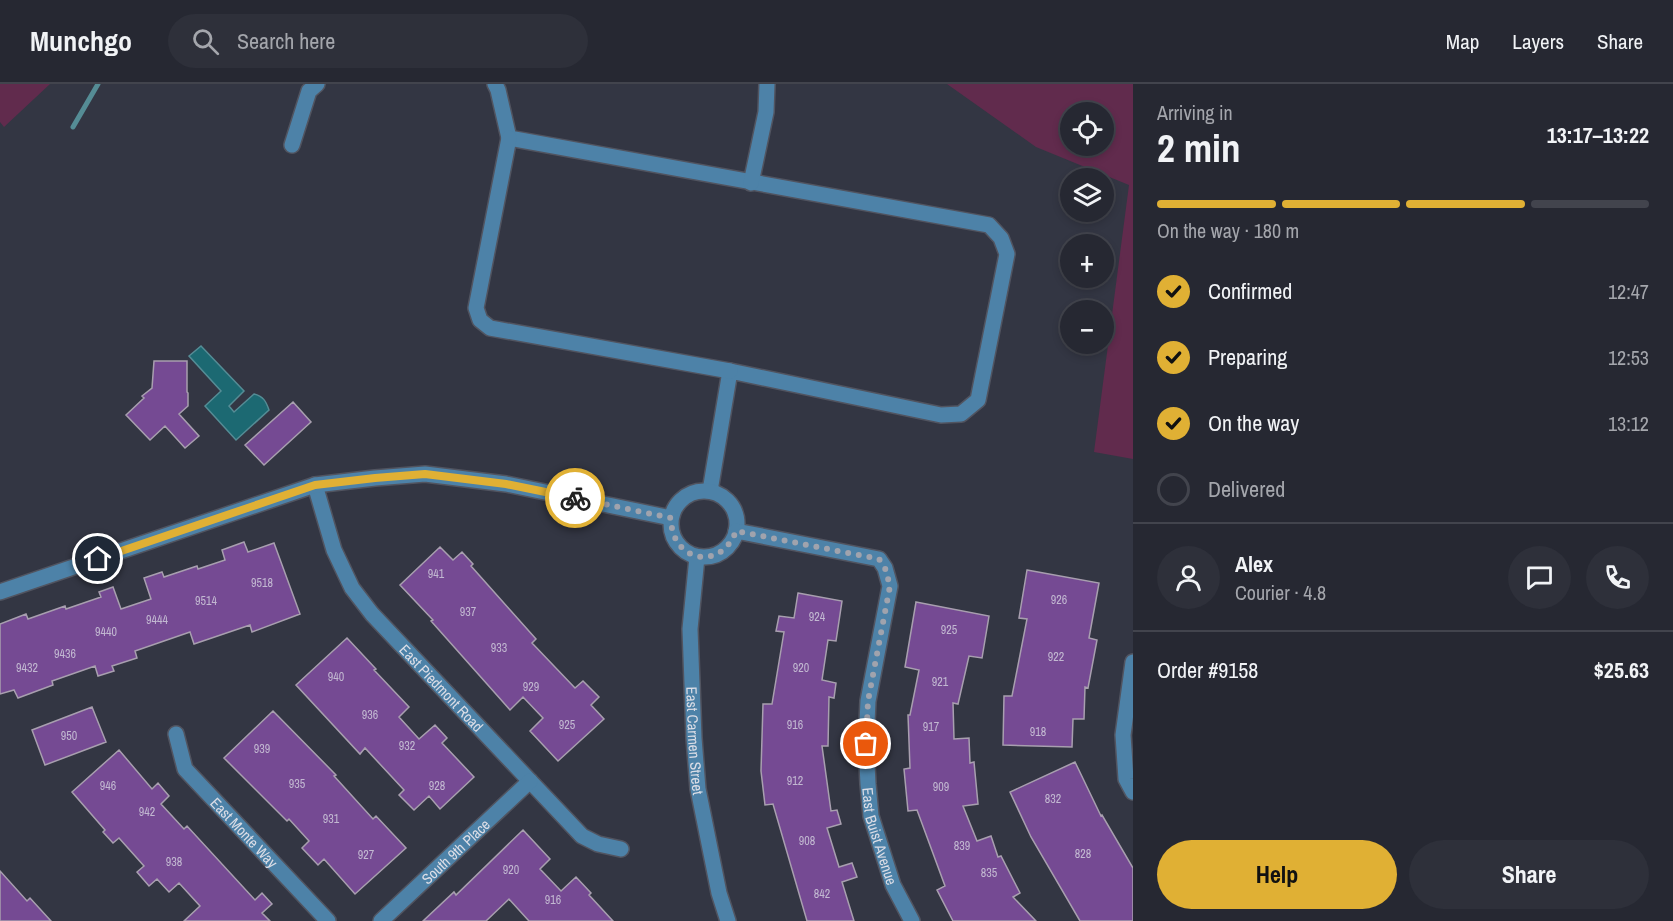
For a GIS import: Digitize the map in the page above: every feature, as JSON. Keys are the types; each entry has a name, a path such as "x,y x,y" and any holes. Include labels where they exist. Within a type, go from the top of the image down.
{"street":[{"path":"292,145 309,91 317,84"},
{"path":"495,84 509,138 476,308 480,320 490,328 730,371 941,415 961,414 978,400 1007,254 1001,238 989,225 509,138"},
{"path":"751,183 766,112 767,84"},
{"path":"710,491 730,371"},
{"path":"0,592 315,485 375,478 425,474 506,484 671,518"},
{"name":"East Piedmont Road","path":"315,485 334,550 352,588 372,614 582,836 598,844 621,849"},
{"path":"699,490 710,491 728,501 734,510 737,520 736,531 733,540 718,554 697,557 680,547 674,538 671,518 680,500 699,490"},
{"name":"East Buist Avenue","path":"736,531 879,559 885,568 890,586 868,701 866,744 868,784 872,816 893,885 912,921"},
{"name":"East Carmen Street","path":"697,557 690,629 698,789 719,893 728,921"},
{"path":"1133,662 1123,735 1126,779 1133,792"},
{"name":"East Monte Way","path":"176,734 185,769 328,921"},
{"name":"South 9th Place","path":"381,921 530,781"}],"shaded area":[{"path":"0,84 50,84 4,127 0,122"},
{"path":"947,84 1133,84 1133,459 1094,452 1107,354 1114,354 1114,300 1129,185 1114,179 1114,168 1087,168 1036,147"}],"water":[{"path":"201,346 244,391 229,406 234,412 254,394 262,398 268,407 269,410 236,440 205,406 221,391 189,356"}],"building":[{"path":"154,361 187,361 188,406 179,414 199,436 185,448 165,426 150,440 126,415 152,388"},
{"path":"293,402 311,422 264,465 245,445"},
{"path":"244,542 248,552 274,543 300,614 252,632 250,625 194,644 190,632 135,651 137,658 112,666 114,671 98,676 95,666 52,681 53,685 18,698 14,690 0,694 0,624 26,614 28,619 65,606 66,609 101,597 99,592 113,587 121,609 151,599 144,578 162,572 164,577 225,560 222,550"},
{"path":"440,547 453,560 462,552 473,564 471,566 536,639 532,643 575,688 583,681 599,697 591,705 604,719 558,761 530,731 543,718 523,697 510,710 400,585"},
{"path":"1027,570 1099,583 1089,638 1097,640 1088,688 1085,687 1084,719 1073,719 1072,747 1003,745 1004,696 1012,696 1027,619 1019,618"},
{"path":"798,593 842,601 836,641 828,640 822,680 836,683 834,698 829,697 828,746 822,746 831,811 837,810 841,824 827,828 839,867 852,863 857,877 842,882 854,921 807,921 773,804 765,805 761,771 763,704 772,704 784,632 776,631 779,616 794,618"},
{"path":"916,602 989,616 982,658 969,656 958,704 953,703 954,739 969,738 970,763 974,762 978,804 963,806 977,841 991,836 998,857 1001,856 1020,893 1013,897 1036,921 953,921 937,890 945,886 917,810 908,811 904,769 910,768 908,715 910,715 919,670 905,667"},
{"path":"347,638 409,707 399,717 419,739 435,725 447,738 442,743 474,777 440,809 429,796 414,810 399,795 404,790 365,748 360,754 296,685"},
{"path":"92,707 106,742 45,765 32,730"},
{"path":"273,711 336,775 334,776 373,819 376,816 406,848 355,894 324,859 318,865 302,848 309,841 224,758"},
{"path":"119,750 152,789 158,783 169,796 161,804 184,829 187,826 255,900 262,893 272,904 262,913 270,921 184,921 200,906 179,883 169,892 157,879 149,886 137,872 144,866 119,838 113,843 103,832 105,830 72,792"},
{"path":"1075,762 1101,816 1133,868 1133,921 1080,921 1031,837 1010,792"},
{"path":"523,830 550,859 540,869 561,891 576,877 613,921 529,921 509,899 486,921 423,921 454,892 456,895"},
{"path":"0,871 27,901 30,898 51,921 0,921"}],"waterway":[{"path":"73,127 98,84"}],"way so far":[{"path":"575,498 671,518 674,538 680,547 697,557 718,554 733,540 736,531 879,559 885,568 890,586 868,701 866,744"}],"route":[{"path":"98,559 315,485 425,474 506,484 575,498"}]}
